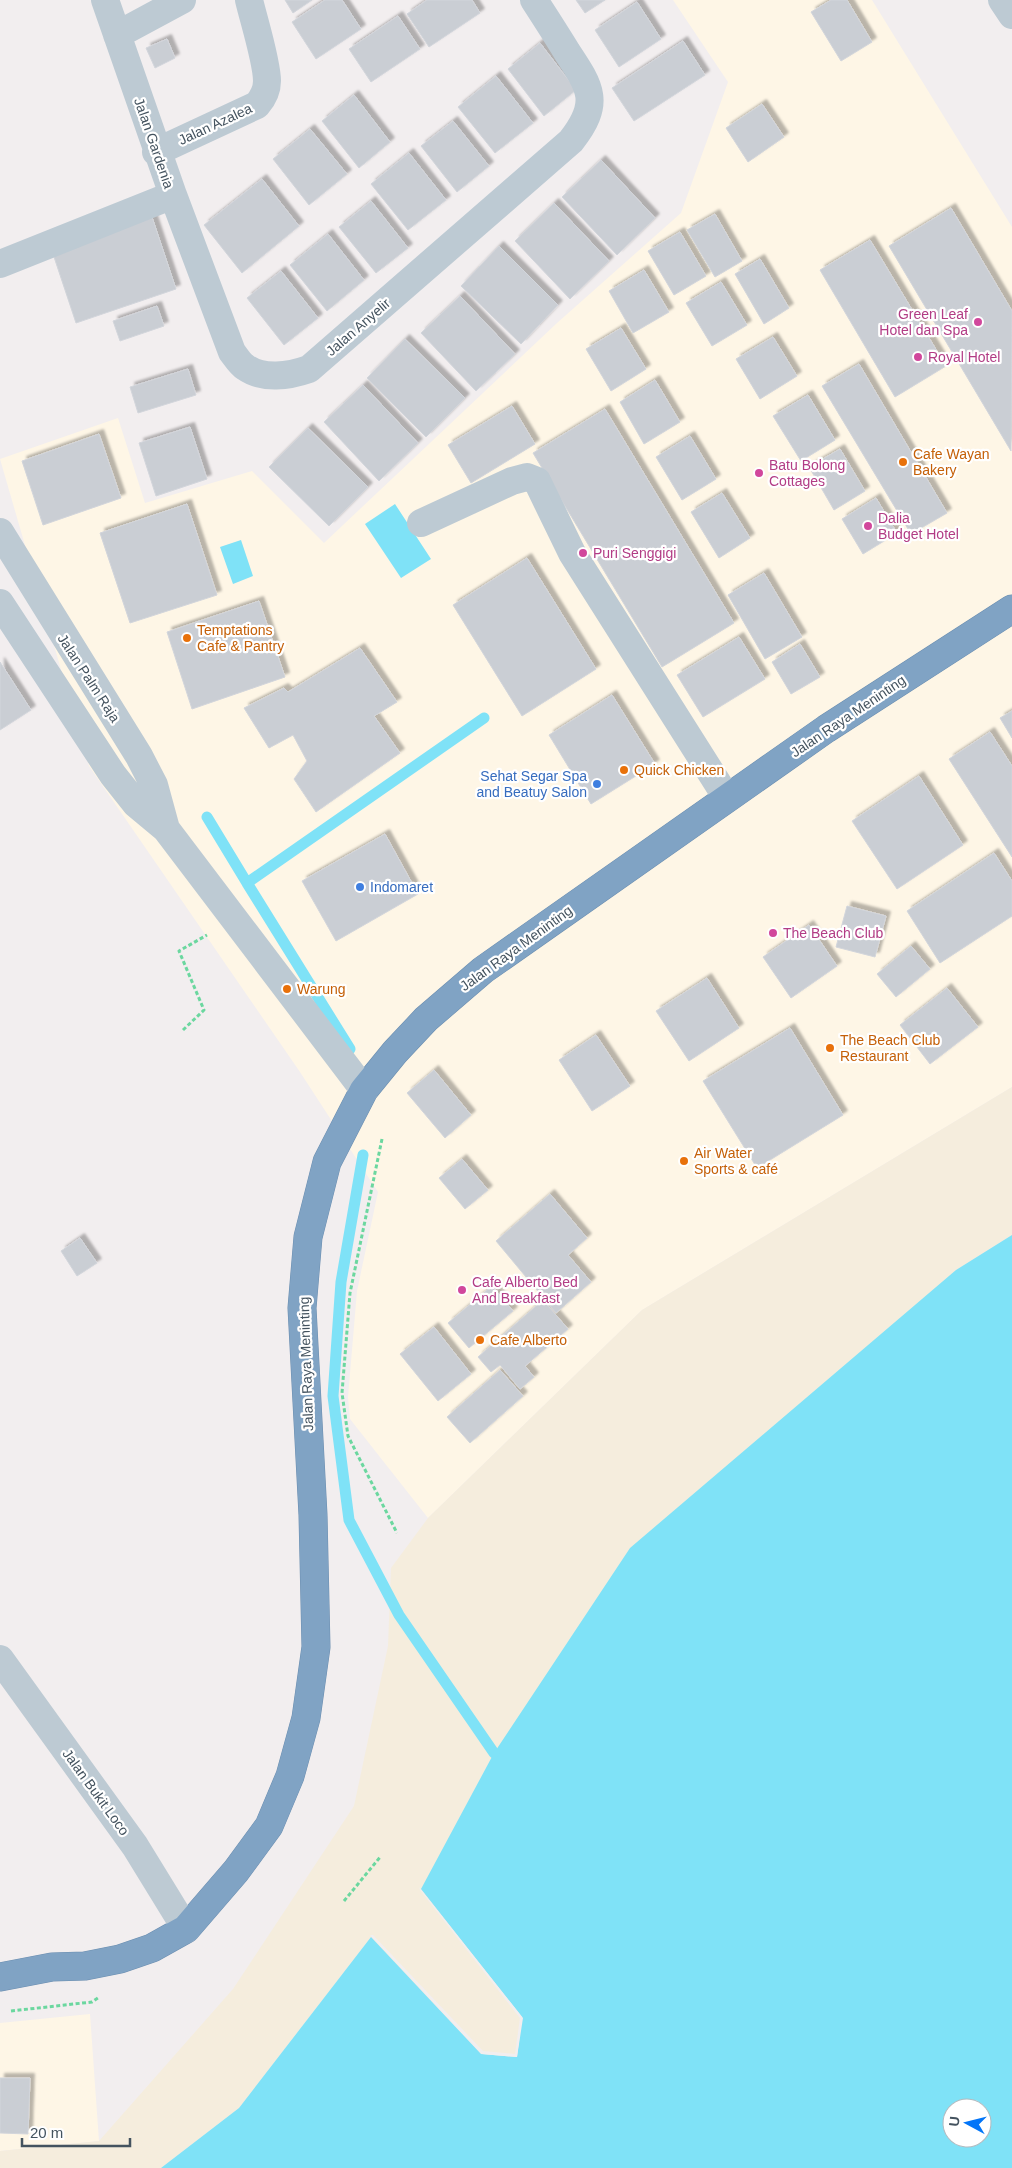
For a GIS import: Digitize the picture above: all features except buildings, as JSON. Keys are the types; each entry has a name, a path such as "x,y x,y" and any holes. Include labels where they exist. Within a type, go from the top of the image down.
{"highway":[{"name":"Jalan Raya Meninting","path":"0,1977 52,1967 85,1966 120,1959 152,1948 186,1929 236,1871 269,1826 290,1776 306,1718 316,1647 313,1515 302,1308 308,1237 327,1162 364,1090 426,1018 483,970 826,729 1012,609"}],"street":[{"name":"Jalan Gardenia","path":"0,264 172,195 105,0"},
{"path":"117,34 182,0"},
{"name":"Jalan Azalea","path":"156,152 257,106 265,94 267,79 249,0"},
{"name":"Jalan Anyelir","path":"172,195 232,352 244,367 260,374 292,375 309,369 571,140 584,125 589,110 587,82 534,0"},
{"path":"1002,0 1012,14"},
{"path":"421,523 512,480 527,477 537,481 572,553 727,798"},
{"name":"Jalan Palm Raja","path":"0,532 138,756 154,785 166,829"},
{"name":"Jalan Palm Raja","path":"0,603 113,775 136,804 166,829 236,918 364,1090"},
{"name":"Jalan Bukit Loco","path":"0,1659 135,1846 186,1929"}],"path":[{"path":"183,1030 204,1010 179,951 236,918"},
{"path":"382,1139 350,1293 342,1393 348,1436 397,1533"},
{"path":"344,1901 381,1856"},
{"path":"9,2011 92,2002 100,1997"}],"shaded area":[{"path":"673,0 872,0 1012,227 1012,1087 642,1310 428,1518 350,1419 348,1397 357,1291 378,1192 300,1072 89,766 0,459 118,418 145,503 252,471 324,543 557,323 681,213 728,82"},
{"path":"90,2014 99,2141 0,2151 0,2023"}],"sand":[{"path":"1012,1087 1012,1235 956,1270 494,1753 422,1889 523,2018 517,2057 482,2054 371,1937 239,2108 161,2168 0,2168 0,2151 99,2141 233,1989 354,1806 388,1646 391,1568 428,1518 642,1310"}],"water":[{"path":"395,504 431,559 401,578 365,524"},
{"path":"241,540 253,576 233,584 220,547"},
{"path":"1012,1235 1012,2168 161,2168 239,2108 371,1937 481,2054 517,2057 522,2017 421,1889 494,1753 630,1548 956,1270"}],"pier":[{"path":"419,1887 523,2018 517,2057 482,2054 370,1935 373,1935 483,2051 515,2054 520,2018"}],"waterway":[{"path":"350,1049 247,883 484,718"},
{"path":"207,817 247,883"},
{"path":"363,1155 341,1282 333,1396 349,1520 399,1615 494,1753"}],"place":[{"name":"Green Leaf Hotel dan Spa","path":"978,322"},
{"name":"Royal Hotel","path":"918,357"},
{"name":"Cafe Wayan Bakery","path":"903,462"},
{"name":"Batu Bolong Cottages","path":"759,473"},
{"name":"Dalia Budget Hotel","path":"868,526"},
{"name":"Puri Senggigi","path":"583,553"},
{"name":"Temptations Cafe & Pantry","path":"187,638"},
{"name":"Quick Chicken","path":"624,770"},
{"name":"Sehat Segar Spa and Beatuy Salon","path":"597,784"},
{"name":"Indomaret","path":"360,887"},
{"name":"The Beach Club","path":"773,933"},
{"name":"Warung","path":"287,989"},
{"name":"The Beach Club Restaurant","path":"830,1048"},
{"name":"Air Water Sports & café","path":"684,1161"},
{"name":"Cafe Alberto Bed And Breakfast","path":"462,1290"},
{"name":"Cafe Alberto","path":"480,1340"}]}
